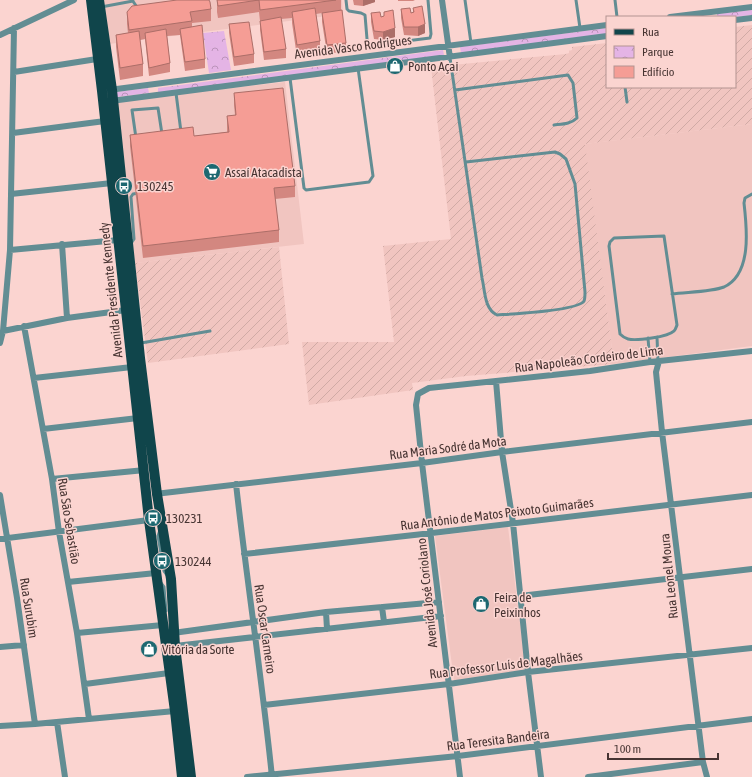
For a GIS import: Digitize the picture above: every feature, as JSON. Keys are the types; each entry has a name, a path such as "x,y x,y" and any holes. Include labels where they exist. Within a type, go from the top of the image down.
{"main road":[{"name":"Avenida Presidente Kennedy","path":"91,0 97,60 108,96 104,121 149,520 175,711 182,777"},
{"name":"Avenida Presidente Kennedy","path":"100,3 108,96 128,248 138,343 157,494 171,579 174,646 191,777"}],"street":[{"path":"0,35 74,0"},
{"path":"442,0 450,58"},
{"path":"685,16 716,14 752,7"},
{"path":"736,20 752,18"},
{"name":"Avenida Vasco Rodrigues","path":"108,96 153,84 391,48 407,51 606,25"},
{"path":"0,343 3,331 10,250 14,28"},
{"name":"Avenida Vasco Rodrigues","path":"108,96 154,96 606,36"},
{"path":"14,72 97,60"},
{"path":"153,84 154,96"},
{"path":"13,133 104,121"},
{"path":"11,194 112,183"},
{"path":"10,250 118,240"},
{"path":"62,244 67,318"},
{"path":"3,331 67,318 126,310"},
{"name":"Rua São Sebastião","path":"24,326 52,478 59,532 85,684 89,719"},
{"name":"Rua Napoleão Cordeiro de Lima","path":"429,388 590,371 650,362 752,350"},
{"name":"Rua Leonel Moura","path":"658,361 656,372 662,432 703,762 707,777"},
{"name":"Rua Leonel Moura","path":"650,362 656,372"},
{"path":"34,378 132,367"},
{"path":"496,381 502,452 513,523 528,672 541,777"},
{"name":"Avenida José Coriolano","path":"429,388 418,394 416,405 460,777"},
{"path":"43,429 138,418"},
{"name":"Rua Maria Sodré da Mota","path":"147,495 752,422"},
{"path":"52,478 144,470"},
{"name":"Rua Oscar Carneiro","path":"236,484 272,776"},
{"name":"Rua Surubim","path":"0,495 3,539 24,645 35,724"},
{"name":"Rua Antônio de Matos Peixoto Guimarães","path":"244,554 752,495"},
{"path":"3,539 149,520"},
{"path":"520,596 752,569"},
{"path":"68,582 156,575"},
{"path":"173,633 326,612 439,602"},
{"path":"382,607 384,622"},
{"path":"326,612 327,628"},
{"path":"174,646 441,616"},
{"path":"77,633 163,625"},
{"path":"0,647 24,645"},
{"name":"Rua Professor Luís de Magalhães","path":"264,705 449,684 528,672 752,648"},
{"path":"85,684 169,673"},
{"path":"0,726 175,711"},
{"name":"Rua Teresita Bandeira","path":"246,777 272,776 458,756 752,719"},
{"path":"57,722 65,777"},
{"path":"588,777 703,762"}],"lane":[{"path":"346,0 347,9 349,11 365,15 367,39 369,44 391,48 410,41 428,39 431,36 428,0"},
{"path":"465,0 471,43"},
{"path":"576,0 580,28"},
{"path":"615,0 617,16"},
{"path":"100,3 133,1 138,9"},
{"path":"407,51 410,41"},
{"path":"450,58 481,270 490,310 497,315 568,309 582,303 585,292 575,184 566,158 555,152 466,162"},
{"path":"290,78 304,188 306,190 315,190 369,182 373,176 358,68"},
{"path":"455,90 568,75 573,83 577,118 574,122 554,125"},
{"path":"625,88 627,102"},
{"path":"175,135 182,134 176,93"},
{"path":"136,140 132,110 158,108 162,136 168,136"},
{"path":"128,248 134,239 131,197 133,194 143,192"},
{"path":"672,294 723,287 736,278 746,260 747,240 744,202 745,198 752,194"},
{"path":"664,236 672,294 677,325 675,330 671,333 657,337 628,339 621,336 609,246 612,240 614,238 664,236"},
{"path":"138,343 210,332"},
{"path":"657,337 658,361"},
{"path":"648,338 650,362"}],"shaded area":[{"path":"103,0 342,0 343,14 109,44"},
{"path":"752,25 752,124 585,144 614,364 466,376 412,383 413,390 309,405 302,342 394,342 383,246 451,239 431,67 566,54 572,50 572,47 606,43 606,88 736,88 736,27"},
{"name":"Assaí Atacadista","path":"285,82 304,244 135,263 116,101"},
{"path":"752,124 752,346 614,364 584,144"},
{"path":"279,247 289,344 148,363 135,263"},
{"name":"Feira de Peixinhos","path":"508,527 526,672 454,681 435,536"}],"green space":[{"path":"752,10 752,15 736,17 717,16 717,14"},
{"path":"606,28 606,34 461,53 460,47"},
{"path":"224,31 231,70 209,73 203,33"},
{"path":"221,32 222,42 206,44 204,34"},
{"path":"443,50 444,55 158,93 158,88"},
{"path":"148,88 149,93 117,97 116,92"}],"building":[{"path":"177,0 209,0 211,9 190,12 192,21 129,30 127,12 132,6"},
{"path":"217,0 259,0 218,6"},
{"path":"259,0 336,0 260,10"},
{"path":"422,6 425,24 418,27 404,27 401,9 410,8 411,13 414,12 413,8"},
{"path":"315,8 320,41 297,45 292,12"},
{"path":"342,10 346,43 327,45 322,13"},
{"path":"393,10 395,28 383,32 374,31 371,13 380,12 381,17 384,16 384,12"},
{"path":"281,17 286,49 264,52 260,21"},
{"path":"249,22 254,54 234,57 229,24"},
{"path":"202,25 205,59 185,62 180,29"},
{"path":"166,29 170,63 149,68 145,33"},
{"path":"139,31 143,64 120,68 116,35"},
{"name":"Assaí Atacadista","path":"283,88 295,186 274,188 279,230 143,246 130,135 193,127 194,136 229,132 227,116 236,115 234,93"}],"place":[{"name":"Ponto Açai","path":"395,66"},
{"name":"Assaí Atacadista","path":"212,172"},
{"name":"130245","path":"124,186"},
{"name":"130231","path":"153,518"},
{"name":"130244","path":"162,561"},
{"name":"Feira de Peixinhos","path":"481,604"},
{"name":"Vitória da Sorte","path":"149,649"}]}
